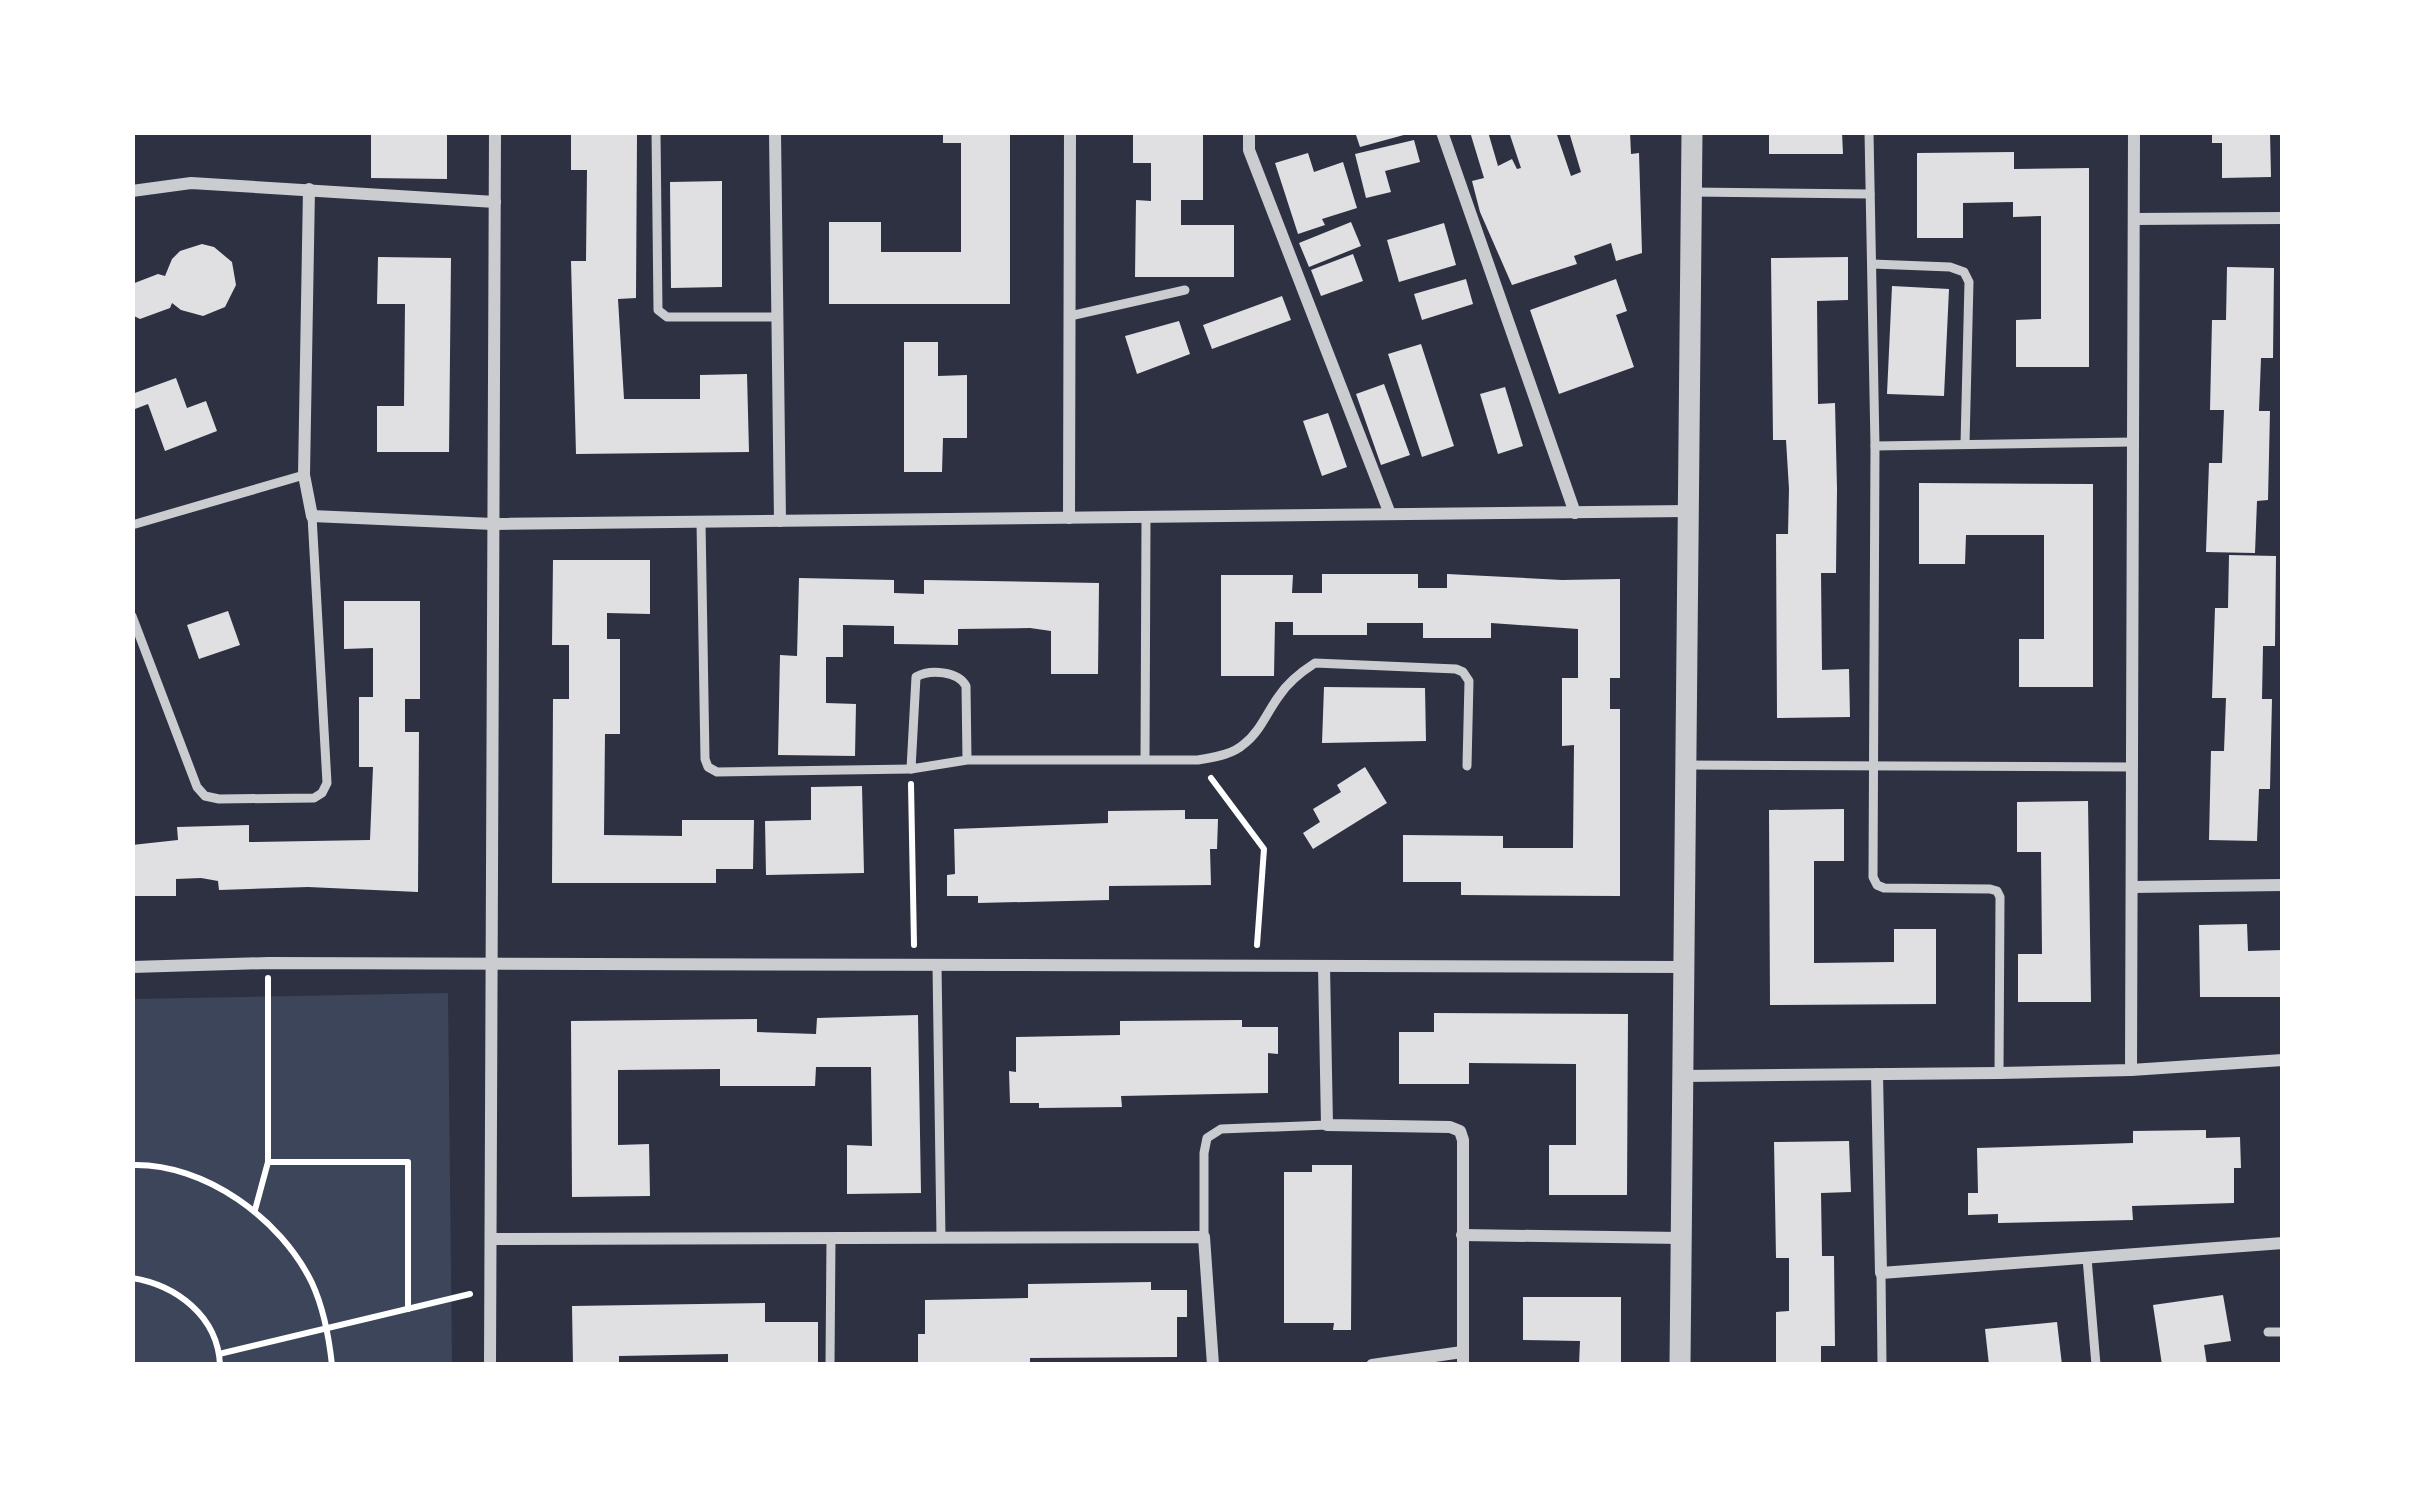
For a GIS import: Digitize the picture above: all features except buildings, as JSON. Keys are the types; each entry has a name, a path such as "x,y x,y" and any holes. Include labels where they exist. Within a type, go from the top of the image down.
{"street":[{"path":"490,1365 495,132"},
{"path":"775,132 779,521"},
{"path":"1070,132 1070,518"},
{"path":"1249,132 1249,150 1390,514"},
{"path":"1442,132 1575,512"},
{"path":"1680,1365 1692,132"},
{"path":"2131,1070 2134,132"},
{"path":"132,190 191,183 495,202"},
{"path":"309,189 304,475 312,516 494,524 1688,511"},
{"path":"2134,219 2283,218"},
{"path":"2132,887 2283,885"},
{"path":"132,967 268,963 1684,968"},
{"path":"1324,966 1327,1126 1450,1127 1460,1131 1463,1140 1462,1358 1372,1365"},
{"path":"1683,1076 2131,1070 2283,1060"},
{"path":"1877,1074 1881,1274 2283,1243"},
{"path":"1462,1235 1681,1238"},
{"path":"491,1239 1204,1237 1214,1365"}],"lane":[{"path":"656,132 658,310 667,317 777,317"},
{"path":"1869,132 1875,446 1873,878 1884,888 1997,891 1999,1073"},
{"path":"1691,192 1870,194"},
{"path":"1872,264 1950,267 1964,272 1969,282 1965,444"},
{"path":"1070,316 1185,290"},
{"path":"1875,446 2133,442"},
{"path":"132,525 304,475"},
{"path":"132,616 196,787 220,799 322,793 327,783 312,516"},
{"path":"1145,759 1146,517"},
{"path":"701,522 705,759 717,772 911,769 967,760 1198,760 1242,747 1281,692 1316,663 1463,672 1469,681 1467,766"},
{"path":"911,769 914,686 923,673 957,675 963,680 967,760"},
{"path":"1686,765 2132,767"},
{"path":"937,965 941,1238"},
{"path":"1204,1237 1207,1138 1221,1129 1327,1126"},
{"path":"830,1365 831,1238"},
{"path":"2087,1258 2096,1365"},
{"path":"1881,1274 1882,1365"},
{"path":"2268,1332 2283,1332"}],"path":[{"path":"1198,760 1264,849 1256,966"},
{"path":"911,769 914,965"},
{"path":"255,1210 268,1162 268,963"},
{"path":"268,1162 407,1162 408,1309"},
{"path":"132,1165 204,1180 255,1210 288,1244 313,1284 328,1329 332,1365"},
{"path":"132,1278 164,1286 190,1302 209,1326 220,1365"},
{"path":"220,1354 490,1289"}],"shaded area":[{"path":"448,993 452,1365 132,1365 132,999"}]}
